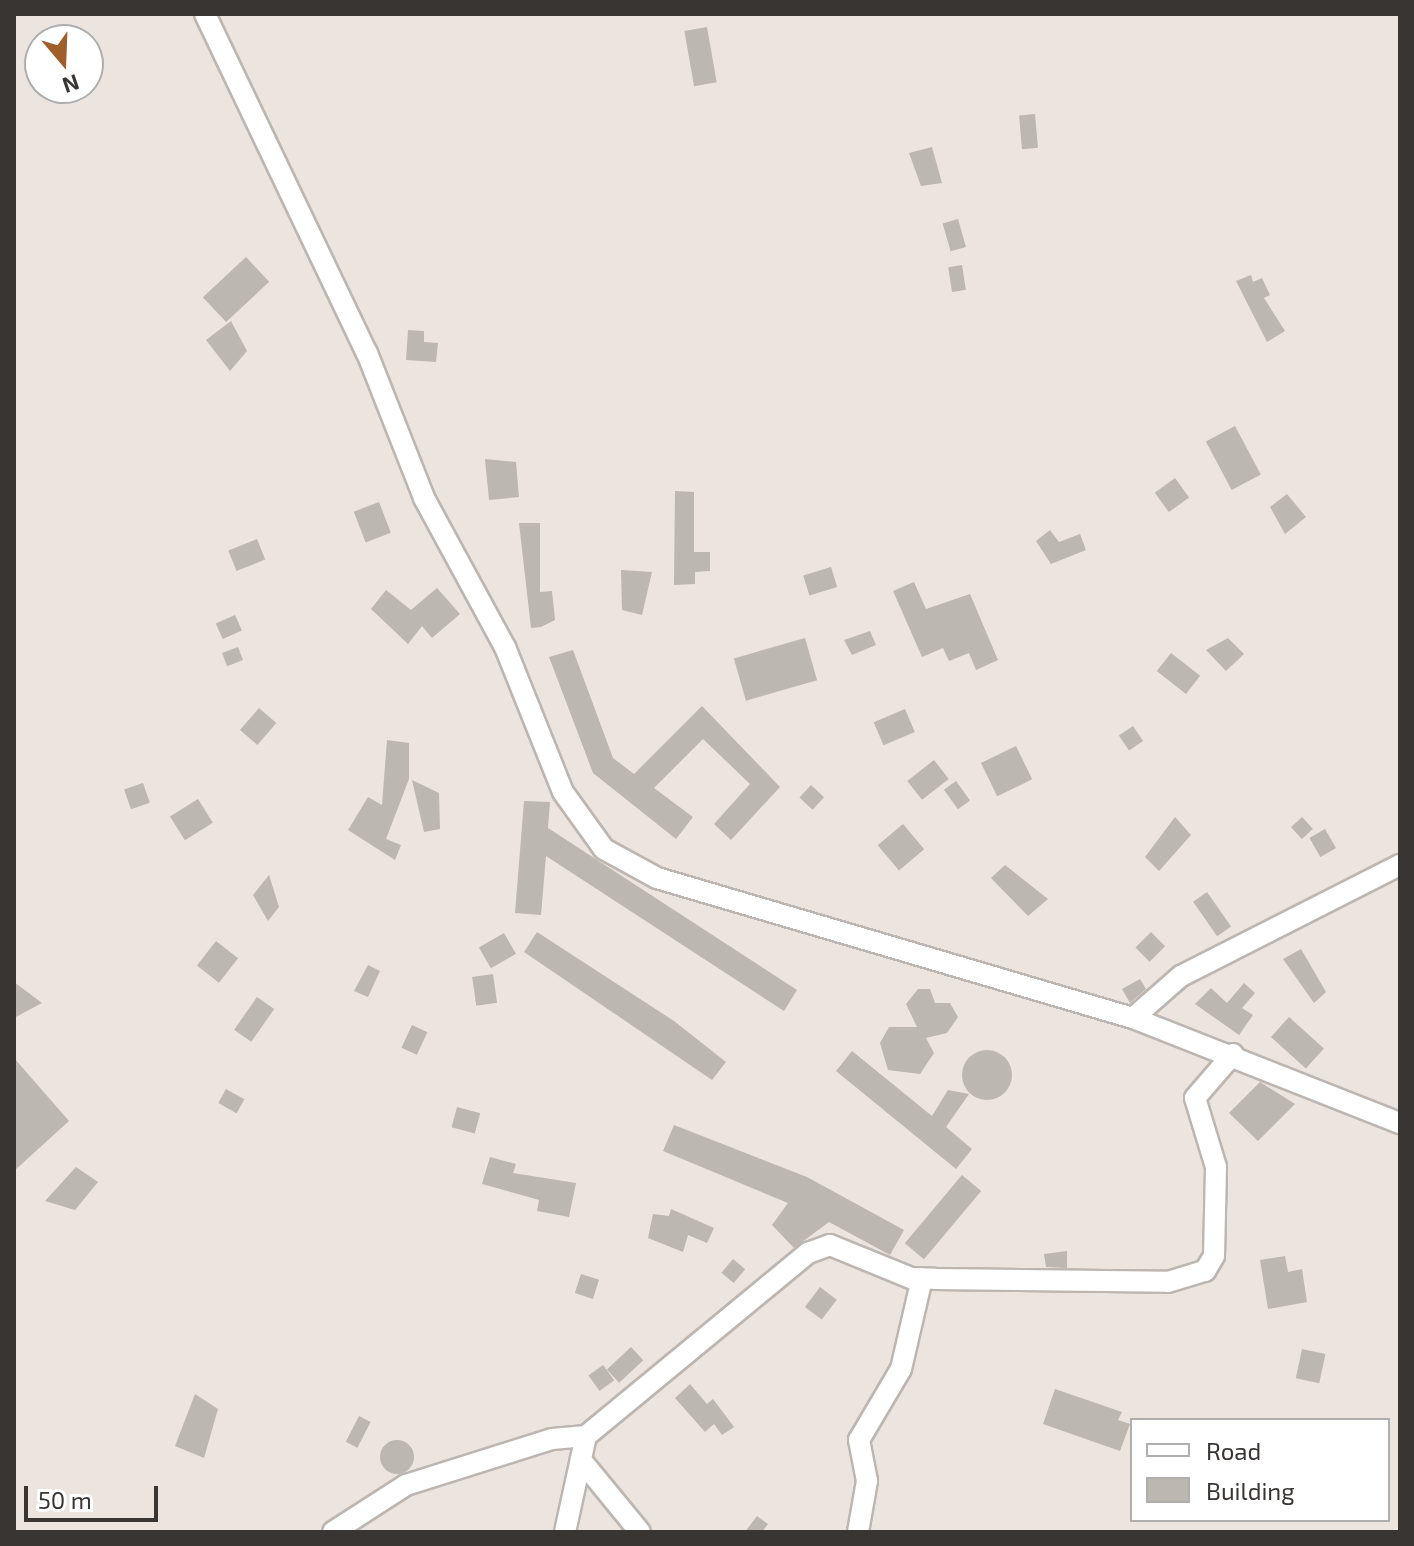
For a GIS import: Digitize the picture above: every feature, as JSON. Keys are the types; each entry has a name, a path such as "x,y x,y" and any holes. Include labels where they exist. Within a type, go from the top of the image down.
{"street":[{"path":"205,14 367,353 424,498 505,647 563,792 604,849 657,878 1133,1018 1233,1054 1400,1123"},
{"path":"1133,1018 1181,976 1400,865"},
{"path":"333,1532 406,1485 552,1439 586,1436 808,1253 830,1245 922,1278 1168,1282 1205,1271 1214,1256 1216,1167 1195,1098 1233,1054"},
{"path":"858,1532 867,1481 859,1440 901,1369 922,1278"},
{"path":"565,1532 586,1436"},
{"path":"581,1460 640,1532"}],"building":[{"path":"707,27 717,82 694,86 684,31"},
{"path":"1035,114 1038,148 1022,149 1019,115"},
{"path":"932,147 942,183 921,186 909,153"},
{"path":"958,219 966,247 951,251 943,223"},
{"path":"246,257 269,282 226,322 203,297"},
{"path":"962,265 966,290 952,292 948,267"},
{"path":"1251,275 1253,282 1262,278 1270,295 1264,298 1285,331 1267,342 1236,281"},
{"path":"231,321 247,351 230,371 206,340"},
{"path":"408,330 424,331 424,342 438,343 436,362 406,360"},
{"path":"1235,426 1261,475 1232,490 1206,441"},
{"path":"485,459 516,462 519,497 489,500"},
{"path":"1175,478 1189,497 1169,512 1155,493"},
{"path":"675,491 694,492 694,552 710,552 710,571 695,572 695,584 674,585"},
{"path":"1287,494 1306,517 1285,534 1270,507"},
{"path":"379,502 391,533 366,542 354,512"},
{"path":"519,523 540,523 540,592 552,591 555,620 541,627 531,628"},
{"path":"1050,530 1059,542 1080,534 1086,550 1051,564 1036,541"},
{"path":"257,539 265,559 236,571 228,551"},
{"path":"831,567 837,587 809,596 803,575"},
{"path":"621,570 652,572 642,615 622,610"},
{"path":"914,582 926,609 970,594 998,660 976,670 969,653 949,661 943,648 922,657 893,591"},
{"path":"437,588 460,614 432,638 422,626 408,644 371,609 386,590 411,610"},
{"path":"235,615 242,631 223,639 216,624"},
{"path":"870,631 876,645 852,655 844,640"},
{"path":"805,638 817,680 746,701 734,658"},
{"path":"1228,638 1244,654 1226,671 1206,650"},
{"path":"238,647 243,660 227,666 222,653"},
{"path":"573,650 613,758 634,774 702,706 780,787 731,840 714,824 750,784 703,739 654,788 693,817 676,839 593,773 549,657"},
{"path":"1171,653 1200,676 1186,694 1157,671"},
{"path":"259,708 276,723 257,745 240,730"},
{"path":"905,709 915,732 883,745 874,722"},
{"path":"1133,726 1143,741 1129,750 1119,736"},
{"path":"387,740 409,743 409,779 386,839 401,845 395,860 348,830 368,797 382,805"},
{"path":"1016,746 1032,779 997,796 981,763"},
{"path":"934,760 949,779 922,800 907,781"},
{"path":"412,780 439,793 440,829 424,832"},
{"path":"956,781 970,800 958,809 944,790"},
{"path":"143,783 150,803 131,809 124,790"},
{"path":"811,785 824,797 813,810 799,797"},
{"path":"198,799 213,823 185,840 170,816"},
{"path":"524,801 550,802 548,828 797,990 784,1011 546,856 541,915 515,913"},
{"path":"1175,817 1191,835 1159,871 1145,857"},
{"path":"1302,817 1313,829 1302,839 1291,827"},
{"path":"903,824 924,849 899,870 878,845"},
{"path":"1325,829 1336,848 1320,857 1309,838"},
{"path":"1005,865 1048,899 1028,916 991,878"},
{"path":"269,875 279,907 268,921 253,895"},
{"path":"1207,892 1231,926 1217,936 1193,902"},
{"path":"537,932 674,1021 726,1062 712,1080 524,952"},
{"path":"1151,932 1165,946 1150,962 1135,948"},
{"path":"504,933 516,954 491,968 479,948"},
{"path":"216,941 238,958 219,983 197,965"},
{"path":"1301,949 1326,992 1314,1003 1283,959"},
{"path":"368,965 380,971 368,997 354,991"},
{"path":"493,974 497,1003 476,1006 472,977"},
{"path":"1140,979 1146,989 1130,1003 1122,989"},
{"path":"14,982 42,1003 14,1018"},
{"path":"1244,983 1255,993 1242,1008 1253,1015 1239,1035 1195,1004 1211,988 1227,1003"},
{"path":"918,989 930,989 935,1003 950,1003 958,1017 947,1033 926,1038 934,1053 920,1074 888,1070 880,1043 889,1027 917,1027 906,1004"},
{"path":"257,997 274,1009 251,1042 234,1030"},
{"path":"1289,1017 1324,1048 1306,1069 1271,1037"},
{"path":"412,1025 427,1032 417,1055 401,1048"},
{"path":"852,1051 932,1116 948,1090 969,1094 946,1127 972,1149 956,1169 836,1071"},
{"path":"977,1051 997,1051 1011,1065 1011,1085 997,1099 977,1099 963,1085 963,1065"},
{"path":"14,1058 69,1121 14,1171"},
{"path":"1260,1082 1295,1104 1258,1141 1229,1113"},
{"path":"226,1089 244,1099 237,1113 218,1103"},
{"path":"457,1107 480,1113 475,1133 452,1127"},
{"path":"674,1125 807,1177 904,1230 890,1255 829,1222 794,1248 772,1225 788,1203 663,1151"},
{"path":"490,1157 516,1164 513,1173 576,1183 569,1217 537,1211 539,1200 482,1184"},
{"path":"76,1167 98,1182 75,1210 45,1201"},
{"path":"962,1175 981,1191 924,1259 905,1243"},
{"path":"671,1209 714,1228 707,1243 688,1235 683,1252 648,1238 653,1214 669,1216"},
{"path":"1067,1251 1067,1268 1046,1267 1044,1254"},
{"path":"1285,1256 1288,1272 1302,1269 1307,1302 1268,1309 1260,1260"},
{"path":"733,1259 745,1269 734,1283 721,1273"},
{"path":"581,1274 599,1280 593,1299 575,1293"},
{"path":"820,1287 837,1300 822,1320 805,1307"},
{"path":"631,1347 643,1360 619,1383 607,1370"},
{"path":"1302,1349 1325,1354 1319,1383 1296,1378"},
{"path":"603,1365 614,1380 600,1391 588,1376"},
{"path":"690,1384 707,1404 713,1399 734,1427 722,1435 714,1424 705,1432 675,1398"},
{"path":"1055,1389 1122,1412 1118,1420 1130,1424 1120,1451 1043,1424"},
{"path":"195,1394 218,1409 204,1458 175,1446"},
{"path":"359,1416 371,1422 357,1448 346,1442"},
{"path":"397,1440 409,1445 414,1457 409,1469 397,1474 385,1469 380,1457 385,1445"},
{"path":"757,1516 768,1524 762,1532 745,1532"}]}
